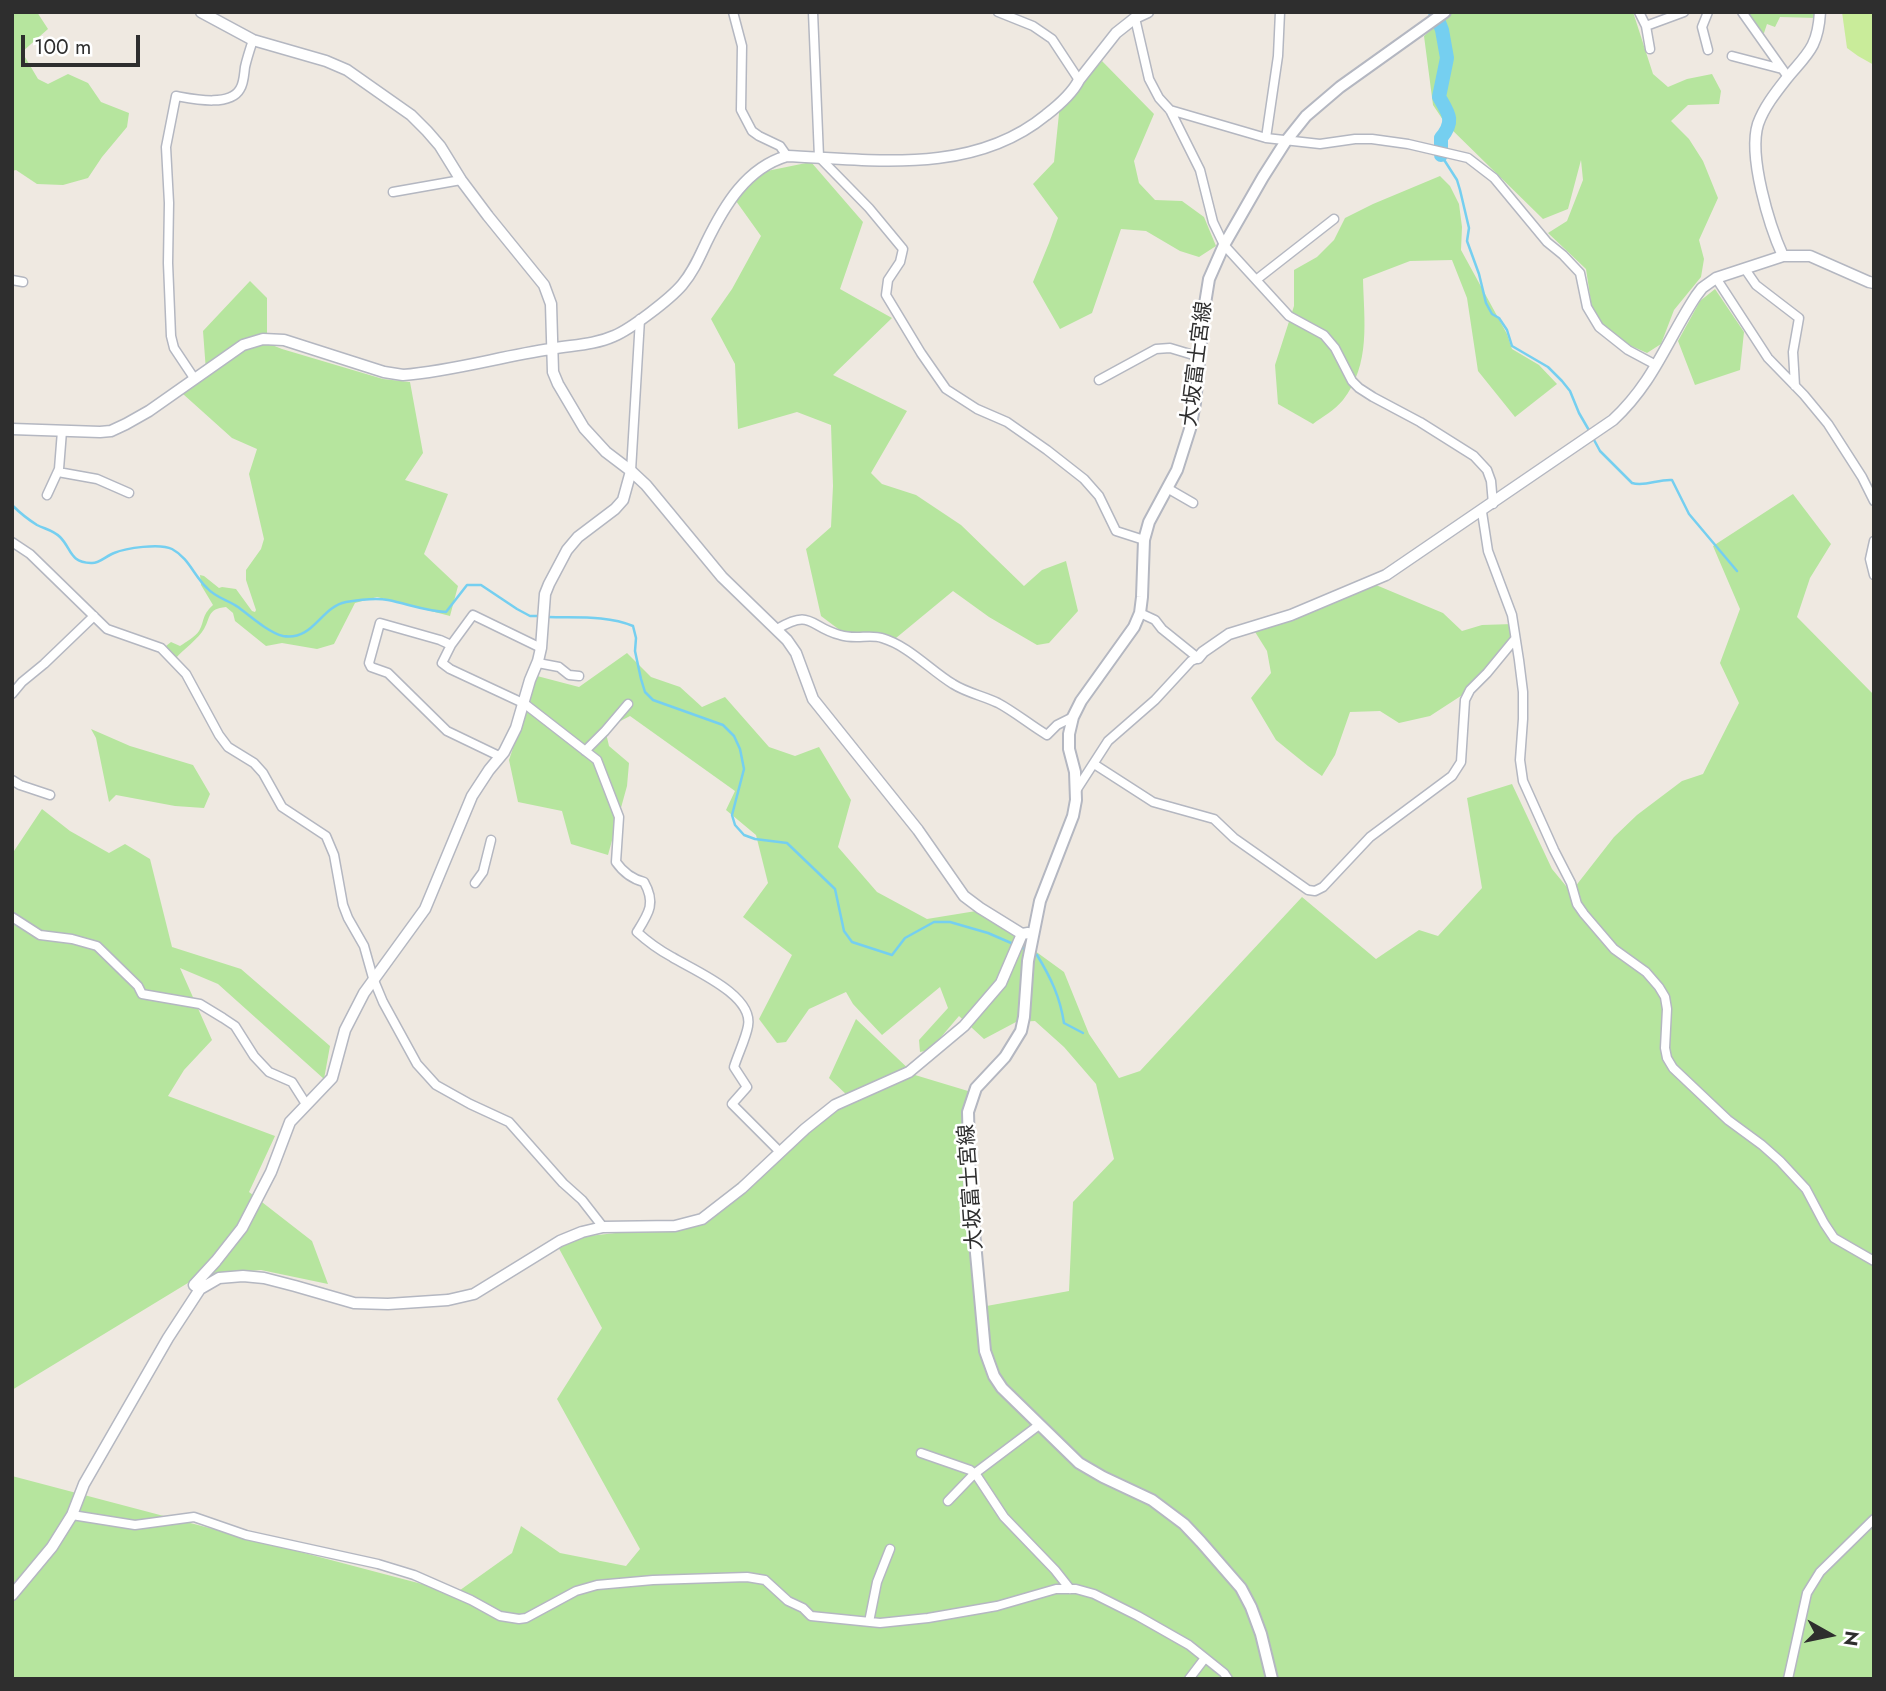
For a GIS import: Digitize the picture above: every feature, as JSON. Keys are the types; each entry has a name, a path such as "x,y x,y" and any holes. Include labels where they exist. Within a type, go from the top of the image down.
{"main road":[{"name":"大坂富士宮線","path":"1272,1679 1251,1607 1241,1588 1201,1542 1184,1524 1152,1500 1079,1463 1002,1388 994,1376 985,1351 970,1188 968,1112 976,1088 1005,1057 1021,1031 1028,959 1027,936 1073,816 1077,789 1069,749 1069,734 1073,717 1081,701 1134,627 1139,613 1144,540 1149,522 1177,470 1190,429 1209,279 1224,245 1262,177 1306,116 1340,87 1444,12"}],"street":[{"path":"12,1595 51,1547 72,1515 84,1483 167,1338 200,1289 219,1278 243,1276 264,1278 354,1303 448,1300 474,1294 559,1241 603,1227 675,1226 702,1219 742,1188 835,1105 909,1072 938,1049 964,1026 1001,983 1015,950 1027,936 964,896 918,830 813,699 796,653 777,629 722,578 646,485 606,453 584,428 553,372 551,304 544,285 461,180 440,146 427,131 411,115 347,71 326,61 253,40 201,12"},
{"path":"733,12 742,46 741,110 752,131 780,146 787,156"},
{"path":"813,12 819,158 869,208 903,249 900,262 888,281 886,295 920,353 946,389 977,409 1007,422 1084,479 1098,496 1115,531 1144,540"},
{"path":"998,12 1033,26 1052,39 1079,80"},
{"path":"1266,138 1278,56 1280,12"},
{"path":"1639,12 1646,26 1650,49"},
{"path":"1646,26 1684,12"},
{"path":"1708,12 1702,26 1708,50"},
{"path":"1742,12 1785,73"},
{"path":"1783,256 1767,209 1755,146 1758,125 1785,73 1807,57 1819,29 1820,12"},
{"path":"12,429 111,431 149,411 243,345 271,338 384,372 403,375 551,348 597,343 622,333 670,297 692,271 717,219 736,191 775,160 787,156 884,161 926,160 976,151 1009,139 1034,126 1060,104 1116,33 1142,14"},
{"path":"1142,14 1149,79 1159,98 1170,110 1200,170 1213,222 1224,245 1289,316 1324,335 1359,388 1474,456 1487,470 1493,504"},
{"path":"194,379 174,348 171,336 166,147 176,96 201,100 232,97 239,92 253,40"},
{"path":"1732,56 1785,73"},
{"path":"1170,110 1266,138 1320,144 1372,139 1468,158 1494,178 1547,242 1580,273 1587,307 1599,327 1628,350 1656,365"},
{"path":"393,192 461,180"},
{"path":"1256,281 1334,219"},
{"path":"1077,789 1108,741 1155,700 1191,661 1229,634 1291,615 1386,575 1596,433 1625,409 1647,382 1696,296 1716,278 1783,256 1810,256 1874,283"},
{"path":"1745,268 1756,285 1799,318 1793,352 1795,386"},
{"path":"1716,278 1768,358 1828,425 1862,477 1874,502"},
{"path":"12,280 23,282"},
{"path":"200,1289 194,1285 242,1228 271,1172 290,1122 332,1078 345,1030 373,978 425,909 472,796 504,752 516,728 530,680 538,663 545,594 567,550 578,537 623,500 631,471 640,319"},
{"path":"1099,380 1156,349 1170,348 1200,357"},
{"path":"47,495 61,460 62,431"},
{"path":"58,472 97,480 129,493"},
{"path":"1167,488 1193,503"},
{"path":"1482,512 1489,551 1512,615 1523,692 1520,761 1523,780 1553,850 1571,883 1577,904 1614,949 1646,972 1665,997 1665,1048 1673,1068 1728,1120 1780,1161 1806,1189 1835,1238 1874,1261"},
{"path":"1874,541 1870,559 1874,575"},
{"path":"12,542 30,554 107,629 161,648 186,674 228,747 254,763 263,773 282,807 326,836 334,855 348,918 364,946 383,1002 417,1064 436,1085 509,1122 563,1183 582,1200 603,1227"},
{"path":"1139,613 1155,620 1162,629 1198,658"},
{"path":"541,648 473,615 451,645 442,663 525,704 597,760 620,817 616,862 634,879 644,881 649,890 651,905 637,932 660,951 726,988 743,1006 749,1025 734,1067 747,1087 732,1104 780,1152"},
{"path":"12,694 94,616"},
{"path":"777,629 794,619 803,618 838,635 855,638 879,636 895,643 956,686 995,702 1047,735 1057,725 1073,717"},
{"path":"451,645 380,624 369,663 371,667 388,673 447,731 499,756"},
{"path":"1094,764 1153,802 1214,818 1234,838 1308,890 1315,891 1323,887 1370,837 1452,776 1461,762 1465,700 1470,690 1488,673 1515,639"},
{"path":"538,663 559,667 569,675 579,676"},
{"path":"585,751 628,704"},
{"path":"12,780 50,795"},
{"path":"475,883 483,872 491,840"},
{"path":"12,917 40,935 72,939 97,946 138,986 142,994 200,1004 223,1018 235,1027 254,1056 270,1072 292,1082 306,1104"},
{"path":"948,1501 974,1474 1040,1425"},
{"path":"921,1453 978,1476 1004,1517 1070,1589"},
{"path":"72,1515 135,1525 194,1517 246,1535 378,1564 463,1596 500,1616 519,1619 526,1618 576,1591 597,1585 653,1580 747,1577 765,1580 788,1601 803,1608 811,1616 880,1623 997,1606 1056,1589 1070,1589 1094,1594 1189,1645 1228,1679"},
{"path":"1788,1679 1807,1593 1820,1572 1874,1519"},
{"path":"869,1622 877,1582 890,1549"},
{"path":"1189,1679 1205,1658"}],"green space":[{"path":"12,12 37,12 48,29 22,52 38,79 48,84 68,74 88,83 101,102 129,113 127,127 88,178 63,185 37,184 16,170 12,171"},
{"path":"1452,12 1633,12 1653,74 1668,87 1687,79 1712,74 1721,91 1719,104 1688,105 1671,121 1689,139 1703,161 1718,198 1699,240 1704,259 1701,277 1674,310 1661,344 1647,353 1629,345 1601,324 1592,309 1586,269 1548,233 1567,221 1583,180 1581,160 1568,209 1543,219 1445,123 1433,105 1424,36"},
{"path":"1743,12 1817,12 1817,18 1780,17 1775,27 1767,24 1761,34"},
{"path":"1842,12 1874,12 1874,65 1847,48"},
{"path":"1102,61 1154,114 1134,161 1139,183 1155,200 1182,201 1204,217 1216,246 1199,257 1180,251 1146,231 1121,229 1092,313 1060,329 1033,282 1058,218 1033,184 1054,162 1060,104"},
{"path":"811,162 863,222 840,289 892,318 833,375 907,411 871,473 882,484 916,495 961,525 1024,586 1042,570 1066,561 1078,611 1049,643 1037,645 989,617 953,591 896,638 849,637 821,616 806,549 831,527 831,425 797,412 738,429 735,364 711,319 732,289 761,236 736,201 762,172"},
{"path":"1440,176 1450,186 1459,204 1461,250 1507,334 1512,349 1539,365 1557,384 1515,417 1478,371 1467,298 1452,260 1410,261 1363,279 1362,357 1352,386 1340,404 1313,424 1278,404 1275,365 1294,306 1294,270 1317,257 1334,240 1345,218"},
{"path":"250,281 267,298 267,343 383,379 410,382 423,453 405,480 448,494 424,554 458,586 450,616 377,597 355,603 334,644 317,649 282,643 266,646 235,621 233,613 226,607 210,614 202,633 176,658 167,650 166,646 171,642 180,646 195,635 213,605 201,585 200,575 219,588 236,589 252,611 256,610 246,580 246,570 261,549 264,539 249,474 257,449 232,438 183,394 206,371 203,331"},
{"path":"1715,289 1744,332 1740,370 1695,385 1678,341 1700,301"},
{"path":"1793,494 1831,544 1810,578 1797,617 1874,695 1874,1679 12,1679 12,1476 456,1593 512,1553 521,1526 560,1553 626,1566 640,1549 557,1399 602,1328 556,1243 589,1236 686,1225 849,1097 829,1078 856,1019 915,1075 968,1091 981,1307 1069,1291 1073,1202 1114,1159 1096,1084 1064,1047 1035,1021 1016,1022 984,1039 959,1016 930,1050 920,1052 919,1040 948,1008 940,987 882,1035 853,1004 846,992 809,1009 786,1042 777,1043 759,1019 792,955 743,917 768,883 756,835 726,810 735,791 630,716 605,729 609,746 629,763 627,786 608,855 571,844 562,811 518,802 509,760 537,676 579,687 627,653 651,677 680,687 702,707 725,697 769,747 795,756 819,747 851,800 838,847 877,892 927,919 976,911 994,917 1013,935 1064,972 1089,1034 1119,1078 1140,1071 1302,897 1376,959 1419,930 1438,936 1482,888 1467,798 1512,784 1552,869 1571,892 1614,837 1637,815 1682,781 1703,774 1739,703 1720,663 1740,609 1713,546"},
{"path":"1376,585 1443,613 1462,631 1482,625 1513,624 1515,639 1470,690 1430,716 1399,723 1380,711 1350,712 1335,755 1322,776 1276,740 1251,698 1271,673 1267,651 1252,627"},
{"path":"91,729 130,746 193,765 210,794 204,808 175,806 116,795 109,802 96,738"},
{"path":"42,809 70,831 109,853 125,844 150,859 172,947 241,969 330,1046 324,1079 218,984 180,968 212,1040 184,1070 168,1096 275,1136 249,1192 312,1241 328,1284 261,1270 201,1275 12,1390 12,854"}],"waterway":[{"path":"1435,12 1442,30 1447,58 1439,97 1448,113 1449,122 1441,138 1441,155"},
{"path":"1441,155 1457,180 1469,228 1467,241 1486,303 1507,330 1512,346 1548,367 1562,381 1570,391 1590,432"},
{"path":"1593,438 1600,451 1632,483 1672,480 1689,514 1737,571"},
{"path":"12,505 34,523 52,531 75,557 84,562 97,562 114,553 134,548 160,546 172,549 183,557 202,583 218,597 283,636 302,634 337,605 351,601 384,599 446,612 467,585 481,585 530,616 541,616"},
{"path":"548,617 602,619 633,626 635,651 645,692 653,700 723,725 734,736 744,769 732,815 735,825 744,835 755,839 787,843 835,889 844,931 852,942 892,955 905,938 934,922 950,922 988,933 1025,949"},
{"path":"1034,954 1054,988 1064,1023 1083,1033"}]}
